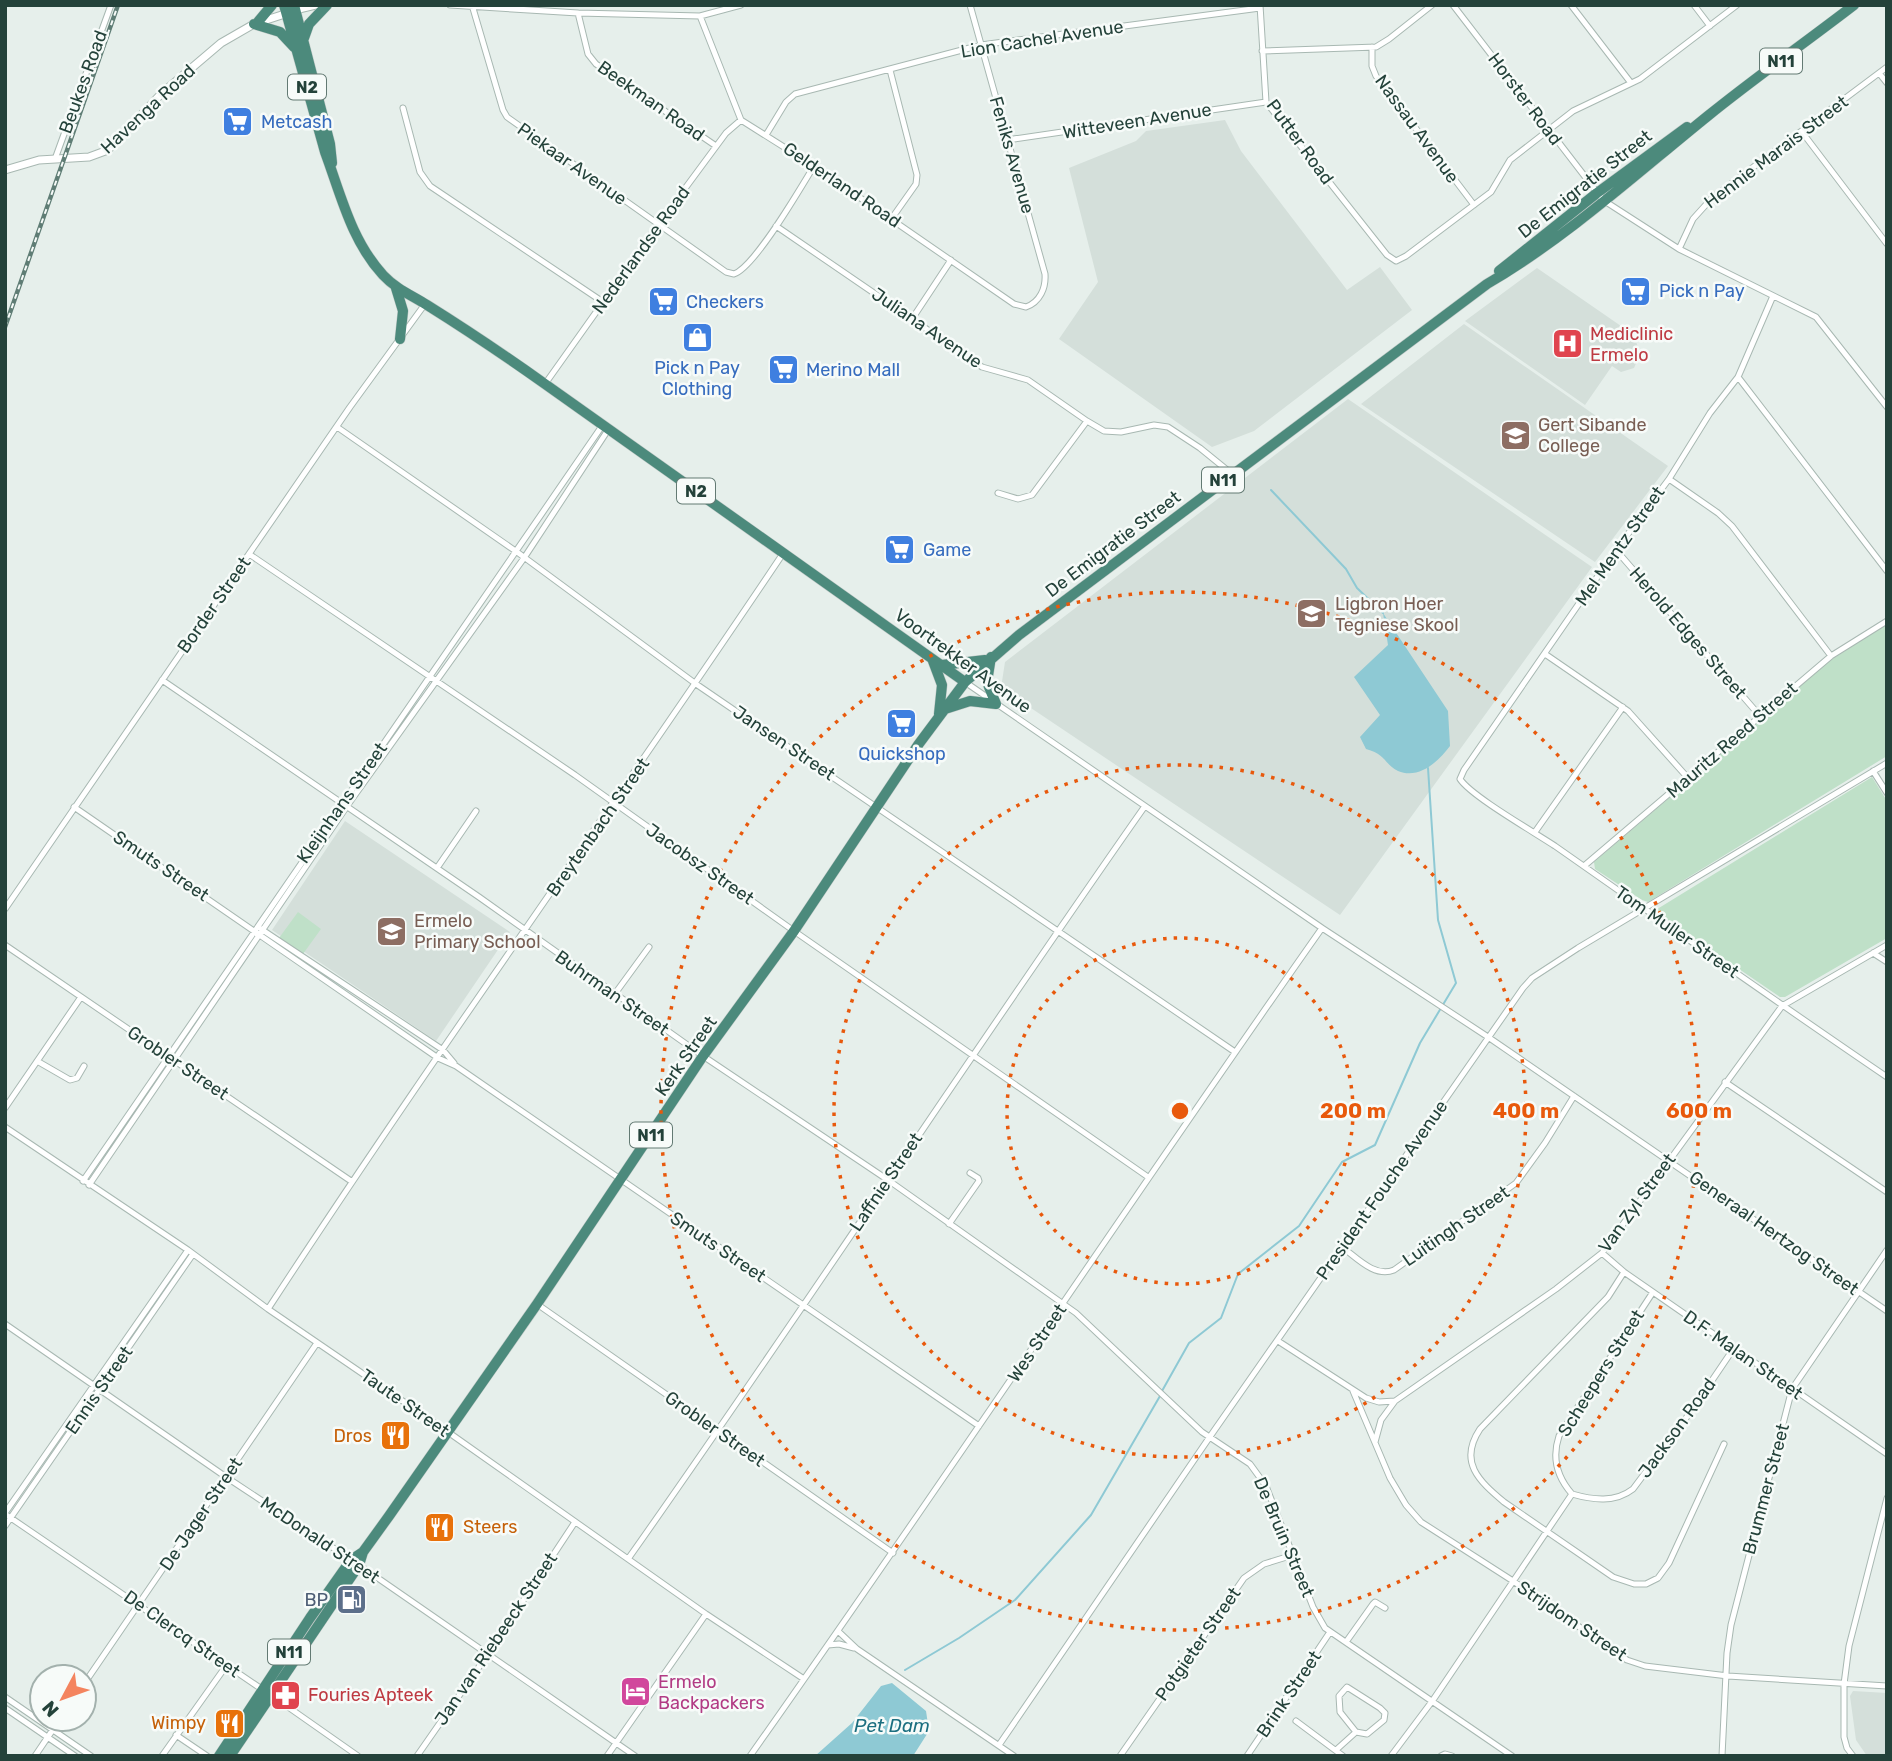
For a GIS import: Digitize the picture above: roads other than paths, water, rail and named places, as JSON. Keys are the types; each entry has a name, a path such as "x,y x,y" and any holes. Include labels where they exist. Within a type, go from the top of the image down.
{"highway":[{"path":"272,5 256,23 280,32 296,50"},
{"path":"303,41 309,24 327,5"},
{"name":"De Emigratie Street","path":"965,682 990,658 1487,284 1502,269 1600,197 1636,176 1708,116 1854,5"},
{"name":"N2","path":"290,8 303,41 330,144 332,167"},
{"name":"N2","path":"290,8 296,50 325,152 356,238 395,287 425,304"},
{"path":"395,287 403,316 400,339"},
{"name":"Voortrekker Avenue","path":"425,304 545,384 965,682"},
{"path":"932,658 942,685 941,714 970,701 996,704 987,682 990,658 968,664 941,665"},
{"name":"Kerk Street","path":"230,1756 268,1693 355,1562 537,1304 703,1056 794,931 876,806 965,682"},
{"name":"Kerk Street","path":"219,1756 268,1693"}],"street":[{"name":"Beukes Road","path":"55,159 111,5"},
{"name":"Havenga Road","path":"5,170 39,160 89,158 108,150 161,94 232,35 290,8 320,5"},
{"path":"450,5 578,13 701,16 741,5"},
{"name":"Feniks Avenue","path":"970,5 1045,274 1043,290 1034,303"},
{"path":"1262,51 1372,47 1384,43 1432,5"},
{"name":"Horster Road","path":"1453,5 1600,197 1679,250 1816,317 1887,407"},
{"path":"1571,5 1631,83"},
{"path":"1694,5 1710,26"},
{"path":"1474,205 1493,190 1510,160 1582,105 1631,83 1654,69 1737,5"},
{"name":"Piekaar Avenue","path":"472,6 507,117 721,269 734,274 743,269 776,226"},
{"name":"Lion Cachel Avenue","path":"766,135 792,96 981,45 1260,6"},
{"name":"Putter Road","path":"1260,6 1266,102 1391,259 1403,258 1474,205"},
{"name":"Beekman Road","path":"578,13 588,54 596,64 716,146"},
{"path":"701,16 741,120"},
{"name":"Nassau Avenue","path":"1372,47 1372,66 1376,76 1474,205"},
{"name":"Hennie Marais Street","path":"1679,250 1693,219 1703,206 1887,67"},
{"path":"890,69 917,175 916,184 892,218"},
{"path":"1879,73 1887,83"},
{"name":"Witteveen Avenue","path":"1007,140 1266,102"},
{"path":"403,108 419,169 426,182 603,302"},
{"name":"Nederlandse Road","path":"545,384 716,146 741,120"},
{"name":"Gelderland Road","path":"741,120 892,218 1014,304 1026,307 1034,303"},
{"path":"1802,132 1887,244"},
{"path":"776,226 814,166"},
{"name":"Juliana Avenue","path":"776,226 976,363 1028,380 1104,430 1114,432 1154,425 1168,427 1232,474"},
{"path":"912,319 951,260"},
{"name":"Mel Mentz Street","path":"1467,787 1460,781 1460,775 1668,479 1710,413 1738,377 1773,296"},
{"name":"Border Street","path":"5,909 337,427 425,304"},
{"path":"1738,377 1887,571"},
{"path":"999,493 1022,499 1034,493 1087,421"},
{"name":"Jansen Street","path":"337,427 517,552 696,684 1235,1052"},
{"name":"Kleijnhans Street","path":"83,1181 171,1058 430,677 605,428"},
{"name":"Kleijnhans Street","path":"344,805 524,558 605,428"},
{"path":"1668,479 1718,513 1732,526 1831,656"},
{"name":"Herold Edges Street","path":"1616,550 1760,716"},
{"name":"Breytenbach Street","path":"268,1309 351,1181 696,684 784,552"},
{"name":"Jacobsz Street","path":"249,554 614,803 1148,1177"},
{"name":"Mauritz Reed Street","path":"1584,866 1831,656 1887,621"},
{"path":"1545,654 1623,707 1688,778"},
{"name":"Buhrman Street","path":"162,680 437,868 614,995 888,1180 1063,1305"},
{"name":"Voortrekker Avenue","path":"965,682 1322,928 1488,1037"},
{"path":"1535,832 1623,707"},
{"name":"President Fouche Avenue","path":"999,1745 1209,1438 1488,1037 1532,978 1887,763"},
{"path":"1873,771 1887,793"},
{"name":"Tom Muller Street","path":"1467,787 1887,1077"},
{"name":"Laffnie Street","path":"628,1559 1145,806"},
{"name":"Smuts Street","path":"74,807 247,924 443,1051 456,1066"},
{"path":"437,868 476,811"},
{"name":"Wes Street","path":"750,1756 839,1632 1148,1177 1322,928"},
{"name":"Smuts Street","path":"258,931 438,1058 456,1066 979,1426"},
{"name":"Grobler Street","path":"5,945 351,1181"},
{"name":"Van Zyl Street","path":"1395,1401 1556,1289 1602,1253 1782,1006 1887,945"},
{"path":"614,995 649,947"},
{"path":"1873,953 1887,962"},
{"path":"5,1108 81,996"},
{"name":"Generaal Hertzog Street","path":"1488,1037 1887,1311"},
{"name":"Kleijnhans Street","path":"89,1185 171,1058"},
{"path":"37,1062 70,1080 77,1078 84,1066"},
{"path":"1725,1082 1887,1192"},
{"name":"Luitingh Street","path":"1342,1247 1377,1271 1394,1270 1516,1183 1574,1096"},
{"name":"Taute Street","path":"5,1127 190,1252 706,1614 804,1679"},
{"path":"949,1224 979,1181 970,1172"},
{"name":"Brummer Street","path":"1722,1756 1731,1625 1793,1389 1887,1250"},
{"name":"Ennis Street","path":"5,1526 7,1515 93,1384 190,1252"},
{"name":"Ennis Street","path":"7,1515 99,1389 190,1252"},
{"name":"D.F. Malan Street","path":"1602,1253 1624,1272 1887,1454"},
{"path":"1624,1272 1605,1300 1480,1429 1469,1455 1473,1470 1489,1490 1504,1502 1613,1577 1634,1584 1646,1584 1662,1574 1675,1552 1724,1444"},
{"name":"Scheepers Street","path":"1572,1494 1566,1488 1556,1463 1555,1449 1559,1436 1653,1292"},
{"name":"Grobler Street","path":"537,1304 893,1553"},
{"name":"De Bruin Street","path":"1063,1305 1076,1313 1209,1438 1227,1447 1255,1469 1266,1486 1317,1616 1330,1632 1512,1756"},
{"name":"McDonald Street","path":"5,1324 635,1756"},
{"path":"1278,1341 1353,1391 1373,1401 1395,1401"},
{"name":"De Jager Street","path":"98,1664 317,1342"},
{"name":"Jackson Road","path":"1572,1494 1609,1499 1623,1496 1633,1489 1734,1348"},
{"name":"Strijdom Street","path":"1353,1391 1398,1494 1421,1522 1636,1664 1728,1676 1887,1686"},
{"path":"1376,1442 1381,1420 1395,1401"},
{"path":"1391,1756 1433,1700 1572,1494"},
{"path":"1853,1756 1844,1742 1844,1684 1849,1646 1887,1498"},
{"name":"De Clercq Street","path":"7,1515 358,1756"},
{"name":"Jan van Riebeeck Street","path":"417,1756 575,1522"},
{"name":"Potgieter Street","path":"1120,1756 1244,1578 1264,1564 1293,1555"},
{"path":"1346,1642 1375,1602 1385,1608"},
{"path":"607,1756 706,1614"},
{"path":"839,1632 857,1649 1014,1756"},
{"name":"Brink Street","path":"1247,1756 1330,1632"},
{"path":"828,1645 839,1644 857,1649"},
{"path":"162,1756 226,1666"},
{"path":"1347,1687 1380,1707 1385,1713 1384,1720 1367,1734 1356,1732 1339,1708 1339,1696 1347,1687"},
{"path":"5,1697 28,1713"},
{"path":"5,1708 75,1756"},
{"path":"1296,1721 1339,1754 1356,1732"},
{"path":"35,1756 50,1733"},
{"path":"56,1733 91,1756"},
{"path":"176,1735 207,1756"},
{"path":"1441,1756 1452,1756"}],"water":[{"path":"1383,613 1448,711 1450,746 1428,768 1413,773 1394,769 1378,754 1366,749 1360,737 1380,715 1354,677 1388,645"},
{"name":"Pet Dam","path":"892,1683 926,1711 929,1731 913,1756 815,1756 852,1723 881,1686"}],"waterway":[{"path":"1271,490 1346,569 1357,588 1383,613"},
{"path":"1162,1391 1189,1343 1221,1318 1238,1274 1299,1226 1342,1162 1375,1145 1420,1043 1456,983 1438,920 1428,768"},
{"path":"905,1670 1015,1600 1091,1515 1160,1396"}],"railway":[{"path":"5,327 118,5"}],"place":[{"name":"Metcash","path":"238,122"},
{"name":"Pick n Pay","path":"1636,291"},
{"name":"Checkers","path":"663,302"},
{"name":"Pick n Pay Clothing","path":"697,337"},
{"name":"Mediclinic Ermelo","path":"1567,344"},
{"name":"Merino Mall","path":"783,370"},
{"name":"Gert Sibande College","path":"1515,435"},
{"name":"Game","path":"900,550"},
{"name":"Ligbron Hoer Tegniese Skool","path":"1312,614"},
{"name":"Quickshop","path":"902,723"},
{"name":"Ermelo Primary School","path":"391,931"},
{"name":"Dros","path":"395,1436"},
{"name":"Steers","path":"440,1527"},
{"name":"BP","path":"351,1600"},
{"name":"Ermelo Backpackers","path":"635,1692"},
{"name":"Fouries Apteek","path":"285,1695"},
{"name":"Wimpy","path":"229,1723"}]}
